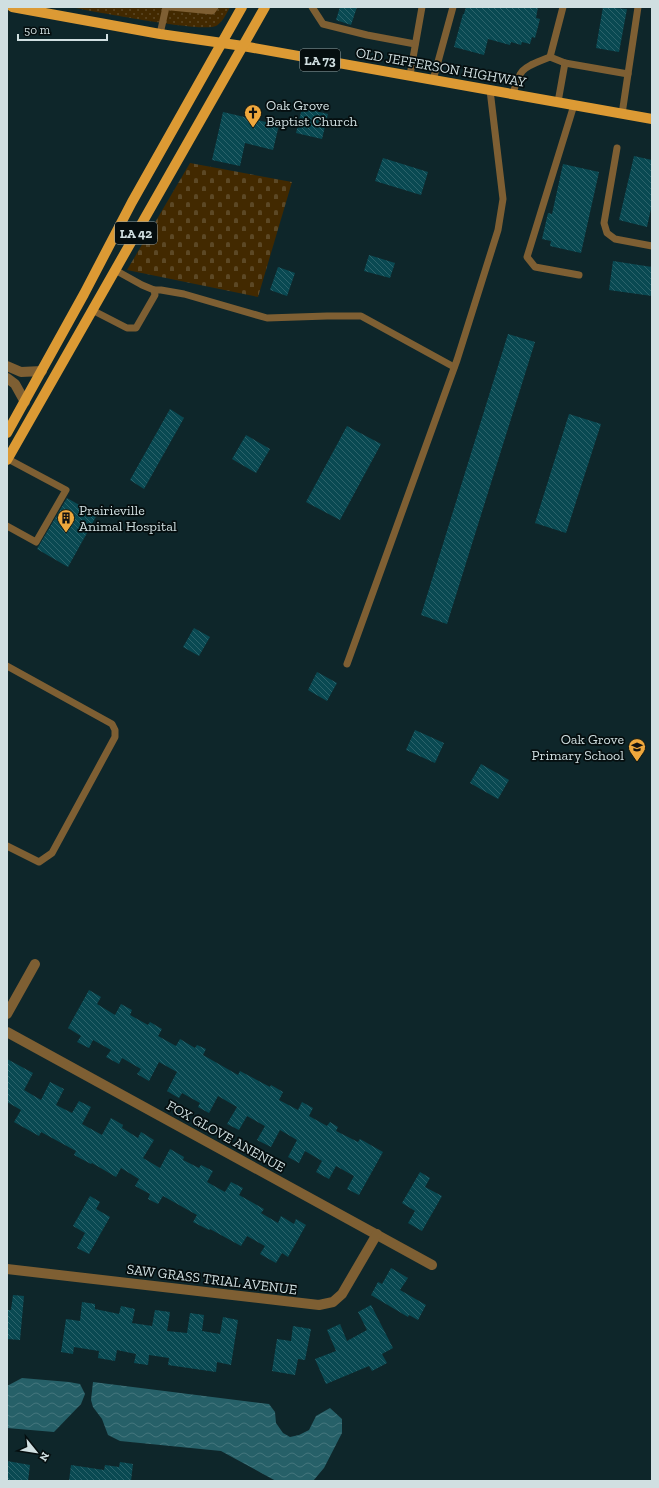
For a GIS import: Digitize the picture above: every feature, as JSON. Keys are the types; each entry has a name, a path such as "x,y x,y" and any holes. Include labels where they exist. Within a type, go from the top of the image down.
{"main road":[{"name":"OLD JEFFERSON HIGHWAY","path":"12,7 31,8 160,34 243,46 652,119"},
{"name":"LA 42","path":"7,433 42,371 132,202 242,7"},
{"name":"LA 42","path":"7,459 265,7"}],"street":[{"path":"10,368 21,372 42,371"},
{"path":"7,378 15,384 25,402"},
{"path":"7,1014 35,964"},
{"name":"FOX GLOVE ANENUE","path":"7,1032 432,1264"},
{"name":"SAW GRASS TRIAL AVENUE","path":"7,1269 319,1305 333,1302 342,1294 376,1234"}],"lane":[{"path":"160,34 166,7"},
{"path":"171,7 212,11 215,7"},
{"path":"312,7 323,24 367,35 415,44"},
{"path":"410,75 422,7"},
{"path":"433,80 453,7"},
{"path":"550,57 563,7"},
{"path":"622,114 638,7"},
{"path":"513,94 517,78 524,68 550,57 565,63 628,74"},
{"path":"558,102 565,63"},
{"path":"347,664 454,367 498,230 503,199 490,90"},
{"path":"574,105 527,257 535,266 579,275"},
{"path":"617,148 604,223 607,233 615,239 652,246"},
{"path":"114,270 154,290 190,296 267,318 361,316 454,367"},
{"path":"92,310 127,328 133,329 136,328 151,302 154,295 154,290"},
{"path":"7,378 10,368"},
{"path":"7,459 66,490 36,542 7,526"},
{"path":"7,666 112,724 115,730 115,737 52,853 39,862 7,846"}],"green space":[{"path":"70,7 230,7 218,25 191,27 146,21"},
{"path":"190,163 292,182 258,297 127,270"}],"water":[{"path":"22,1378 80,1384 85,1394 81,1404 54,1432 7,1428 7,1386"},
{"path":"93,1382 269,1404 275,1412 276,1423 283,1433 290,1437 299,1435 309,1430 316,1416 330,1408 342,1419 342,1433 324,1468 313,1481 276,1481 221,1451 120,1441 108,1435 102,1419 93,1407 91,1400"}],"building":[{"path":"340,7 357,7 351,25 336,20"},
{"path":"466,7 538,7 536,18 540,19 535,38 532,37 530,44 522,42 521,45 511,42 510,45 488,39 484,55 454,47"},
{"path":"603,7 627,9 619,52 596,48"},
{"path":"302,108 328,114 322,139 296,133"},
{"path":"223,112 279,125 273,150 245,143 240,166 212,160"},
{"path":"634,156 652,160 652,204 647,227 619,220"},
{"path":"383,158 428,172 421,195 375,181"},
{"path":"563,164 599,172 581,253 550,246 551,241 542,239 548,213 552,214"},
{"path":"369,255 395,263 390,278 364,271"},
{"path":"613,261 652,267 652,296 609,290"},
{"path":"278,267 295,273 287,296 270,290"},
{"path":"508,334 535,342 447,624 421,615"},
{"path":"170,409 184,418 144,489 130,480"},
{"path":"569,414 601,424 566,533 535,523"},
{"path":"347,426 381,444 340,520 306,502"},
{"path":"246,435 270,449 256,473 232,459"},
{"name":"Prairieville Animal Hospital","path":"67,498 97,515 68,567 37,549"},
{"path":"194,628 210,637 199,656 183,647"},
{"path":"317,672 337,683 327,701 308,690"},
{"path":"415,730 444,743 435,763 406,750"},
{"path":"481,764 509,780 498,799 470,783"},
{"path":"89,990 101,997 97,1004 115,1015 121,1004 132,1010 130,1015 148,1025 150,1022 162,1029 158,1036 176,1046 180,1039 195,1048 197,1045 206,1049 203,1055 238,1075 240,1071 270,1087 271,1085 283,1092 279,1100 298,1110 302,1102 313,1108 309,1116 327,1126 330,1122 338,1127 336,1131 358,1142 360,1139 383,1152 359,1195 347,1189 354,1176 336,1166 329,1179 316,1172 322,1161 305,1151 299,1163 288,1157 297,1140 280,1130 271,1147 257,1140 265,1126 247,1116 239,1130 227,1124 237,1107 218,1096 209,1113 198,1107 200,1103 182,1093 179,1098 167,1091 177,1072 159,1062 149,1081 137,1074 141,1069 122,1058 119,1064 106,1057 111,1050 93,1040 89,1048 77,1042 81,1036 68,1028"},
{"path":"7,1059 33,1073 24,1090 41,1100 50,1082 64,1089 56,1105 72,1113 79,1101 91,1107 82,1124 102,1135 111,1118 123,1125 122,1128 138,1138 141,1132 154,1140 143,1158 160,1168 170,1149 184,1157 183,1160 199,1168 201,1165 213,1171 207,1182 225,1192 231,1182 243,1188 239,1195 264,1209 261,1213 278,1223 281,1216 294,1224 296,1219 306,1225 288,1257 282,1253 276,1263 260,1254 265,1246 247,1236 241,1246 210,1229 209,1230 193,1222 197,1215 163,1196 158,1204 148,1199 150,1194 135,1186 139,1179 121,1168 116,1177 92,1163 91,1164 74,1155 76,1151 41,1132 39,1136 14,1122 21,1110 7,1102"},
{"path":"420,1172 430,1178 425,1187 442,1196 422,1231 408,1223 415,1211 402,1203"},
{"path":"90,1196 100,1202 96,1209 110,1217 89,1254 77,1248 85,1233 73,1226"},
{"path":"391,1268 408,1278 400,1290 426,1305 418,1320 409,1315 408,1317 371,1295 378,1282 382,1284"},
{"path":"13,1295 24,1296 20,1340 7,1339 7,1310 11,1310"},
{"path":"82,1302 95,1304 95,1309 119,1314 121,1306 135,1309 132,1323 152,1326 155,1310 170,1312 167,1331 187,1333 190,1313 204,1315 202,1331 220,1334 223,1317 238,1320 231,1365 217,1362 216,1372 168,1365 169,1358 149,1355 148,1365 134,1363 136,1354 117,1350 115,1361 98,1358 99,1351 74,1347 73,1354 61,1352 66,1319 80,1321"},
{"path":"371,1305 393,1348 382,1354 387,1363 372,1371 369,1366 326,1384 315,1359 336,1351 327,1330 340,1324 347,1341 367,1330 358,1312"},
{"path":"293,1326 311,1329 305,1360 298,1359 295,1375 272,1371 277,1339 291,1341"},
{"path":"7,1461 30,1465 28,1481 7,1481"},
{"path":"120,1462 133,1464 131,1481 69,1481 71,1465 104,1470 105,1465 119,1467"}],"place":[{"name":"Oak Grove Baptist Church","path":"253,128"},
{"name":"Prairieville Animal Hospital","path":"66,533"},
{"name":"Oak Grove Primary School","path":"637,762"}]}
